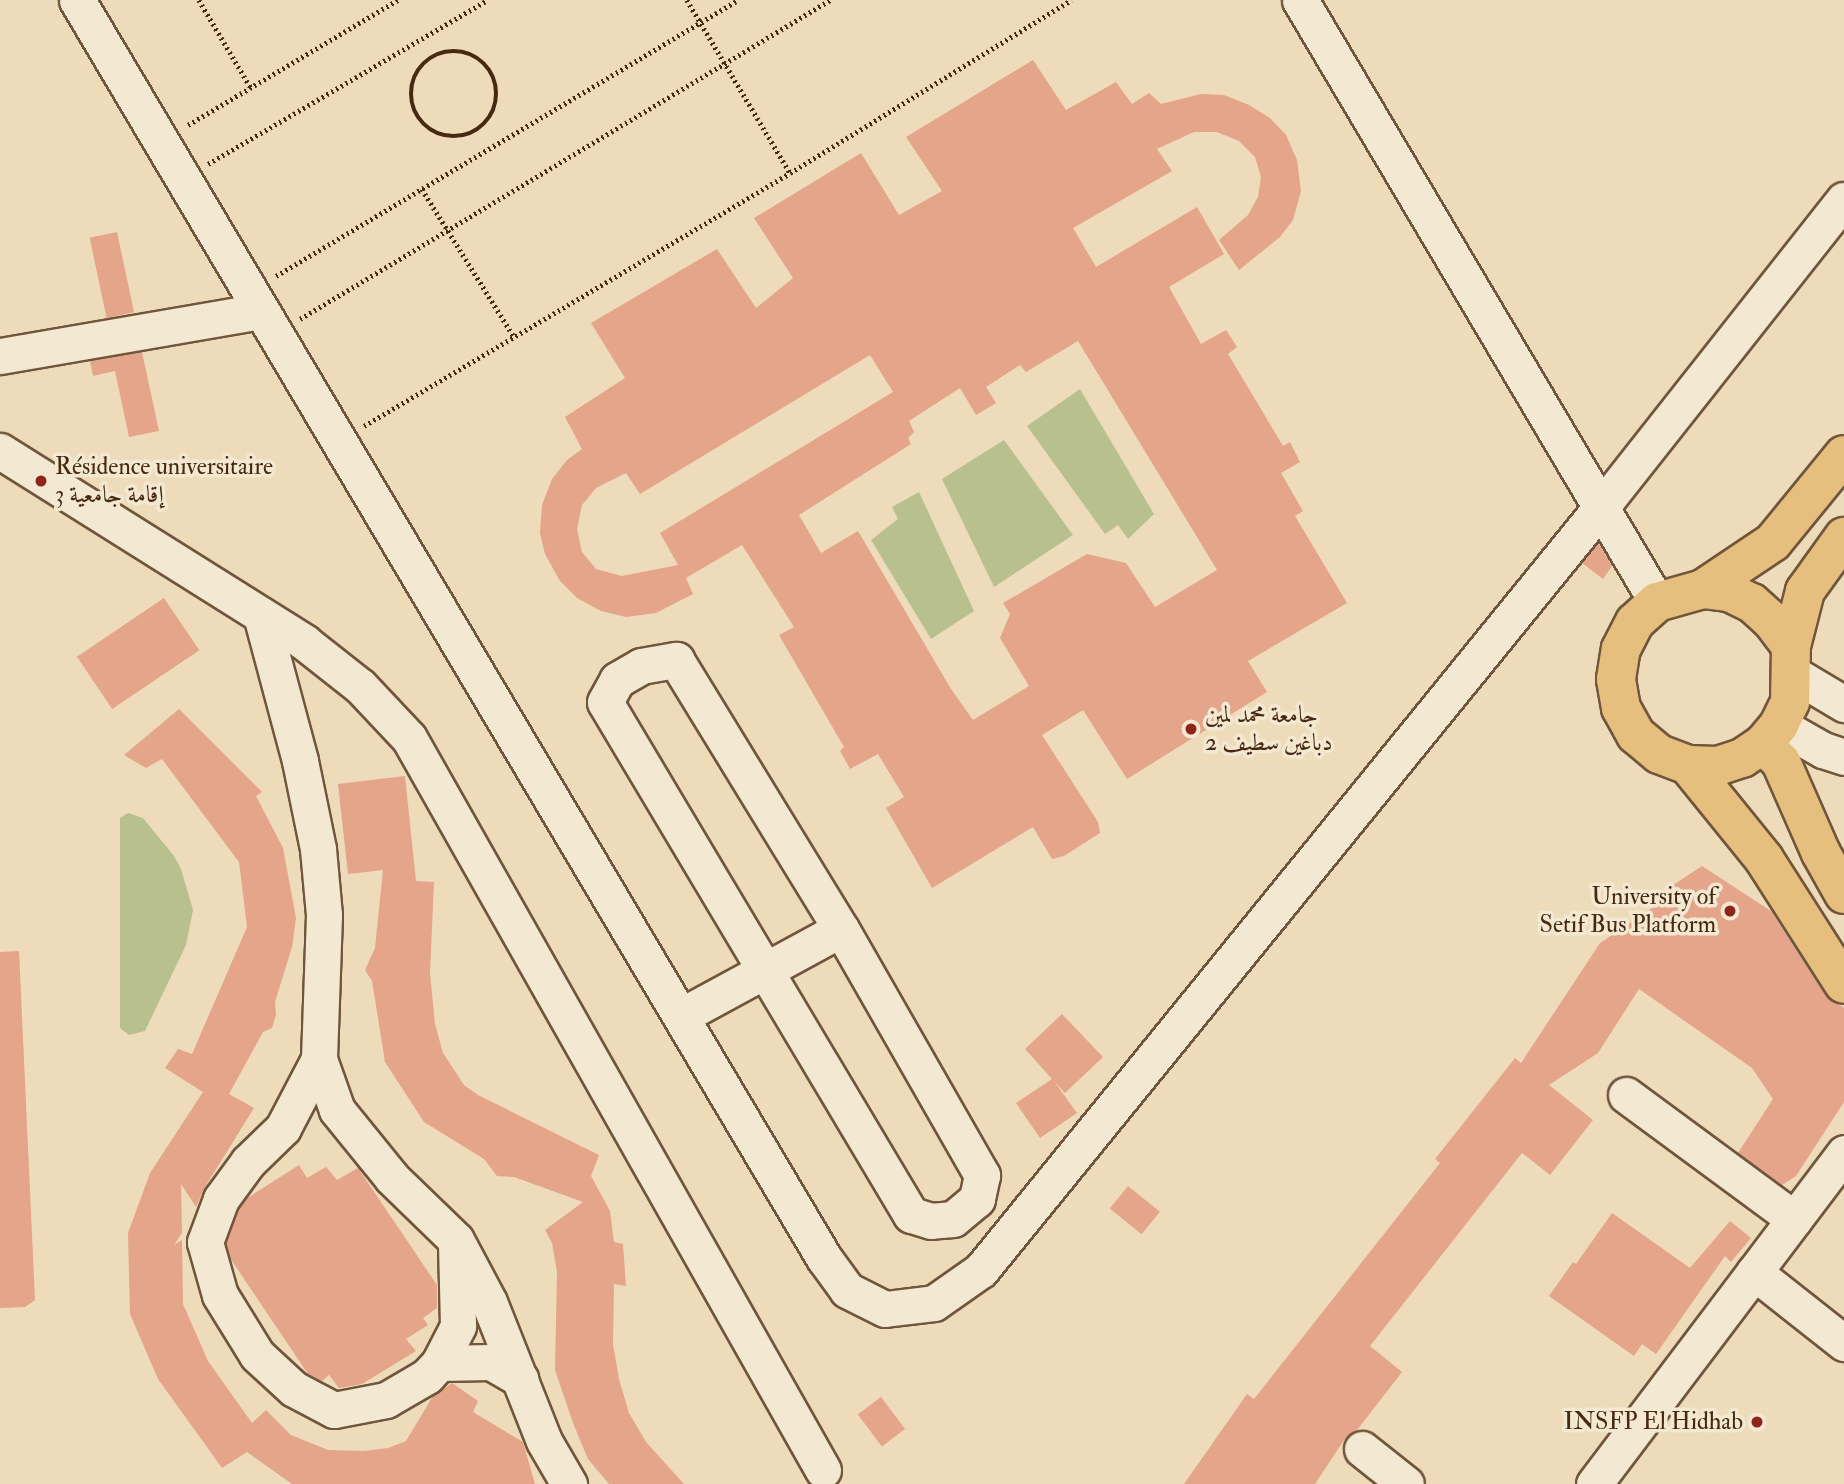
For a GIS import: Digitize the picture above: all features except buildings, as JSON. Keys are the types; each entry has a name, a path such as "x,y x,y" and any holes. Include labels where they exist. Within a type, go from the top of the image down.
{"main road":[{"path":"1844,455 1773,542 1703,589 1657,602 1635,622 1620,649 1616,679 1621,708 1636,735 1659,754 1688,765 1718,766 1742,758 1771,735 1790,702 1791,659 1805,590 1844,537"},
{"path":"1703,589 1729,593 1752,603 1772,621 1791,659"},
{"path":"1771,735 1821,853 1844,894"},
{"path":"1688,765 1764,859 1844,984"}],"street":[{"path":"77,0 824,1258 847,1290 885,1309 934,1303 981,1270 1602,506 1844,200"},
{"path":"1300,0 1657,602"},
{"path":"0,356 262,312"},
{"path":"0,451 304,642 360,686 409,738 823,1470"},
{"path":"261,615 300,761 318,849 324,915 319,1059 337,1110 393,1178 456,1240 488,1302 544,1441 569,1484"},
{"path":"1791,659 1844,704"},
{"path":"676,660 841,929 982,1175 977,1199 953,1219 930,1221 911,1215 605,702 617,680 641,666 676,660"},
{"path":"1771,735 1844,757"},
{"path":"681,1016 841,929"},
{"path":"319,1059 283,1128 248,1163 221,1199 205,1241 220,1295 257,1355 294,1389 334,1410 386,1400 428,1376 439,1363 458,1326 456,1240"},
{"path":"1626,1095 1794,1219"},
{"path":"283,1128 314,1112 337,1110"},
{"path":"1594,1484 1794,1219 1834,1188 1844,1153"},
{"path":"1754,1272 1844,1343"},
{"path":"439,1363 491,1362 520,1379"},
{"path":"1362,1449 1406,1484"}],"path":[{"path":"199,0 251,88"},
{"path":"161,142 398,0"},
{"path":"183,179 488,0"},
{"path":"687,0 790,173"},
{"path":"262,312 422,189 738,0"},
{"path":"262,312 447,231 830,0"},
{"path":"339,441 790,173 1060,3 1071,0"},
{"path":"454,51 469,54 492,73 496,86 496,101 491,116 482,127 469,135 454,138 440,135 427,128 417,116 411,102 411,87 416,73 426,61 439,54 454,51"},
{"path":"422,189 514,337"}],"green space":[{"path":"1080,389 1154,514 1128,539 1118,525 1105,534 1027,426"},
{"path":"1004,440 1073,535 994,587 942,479"},
{"path":"919,492 974,611 931,639 871,540 898,519 892,507"},
{"path":"128,813 143,818 174,856 181,869 193,910 186,945 145,1031 129,1035 120,1028 120,818"}],"place":[{"name":"Résidence universitaire إقامة جامعية 3","path":"41,481"},
{"name":"جامعة محمد لمين دباغين سطيف 2","path":"1191,729"},
{"name":"University of Setif Bus Platform","path":"1730,911"},
{"name":"INSFP El Hidhab","path":"1757,1422"}]}
